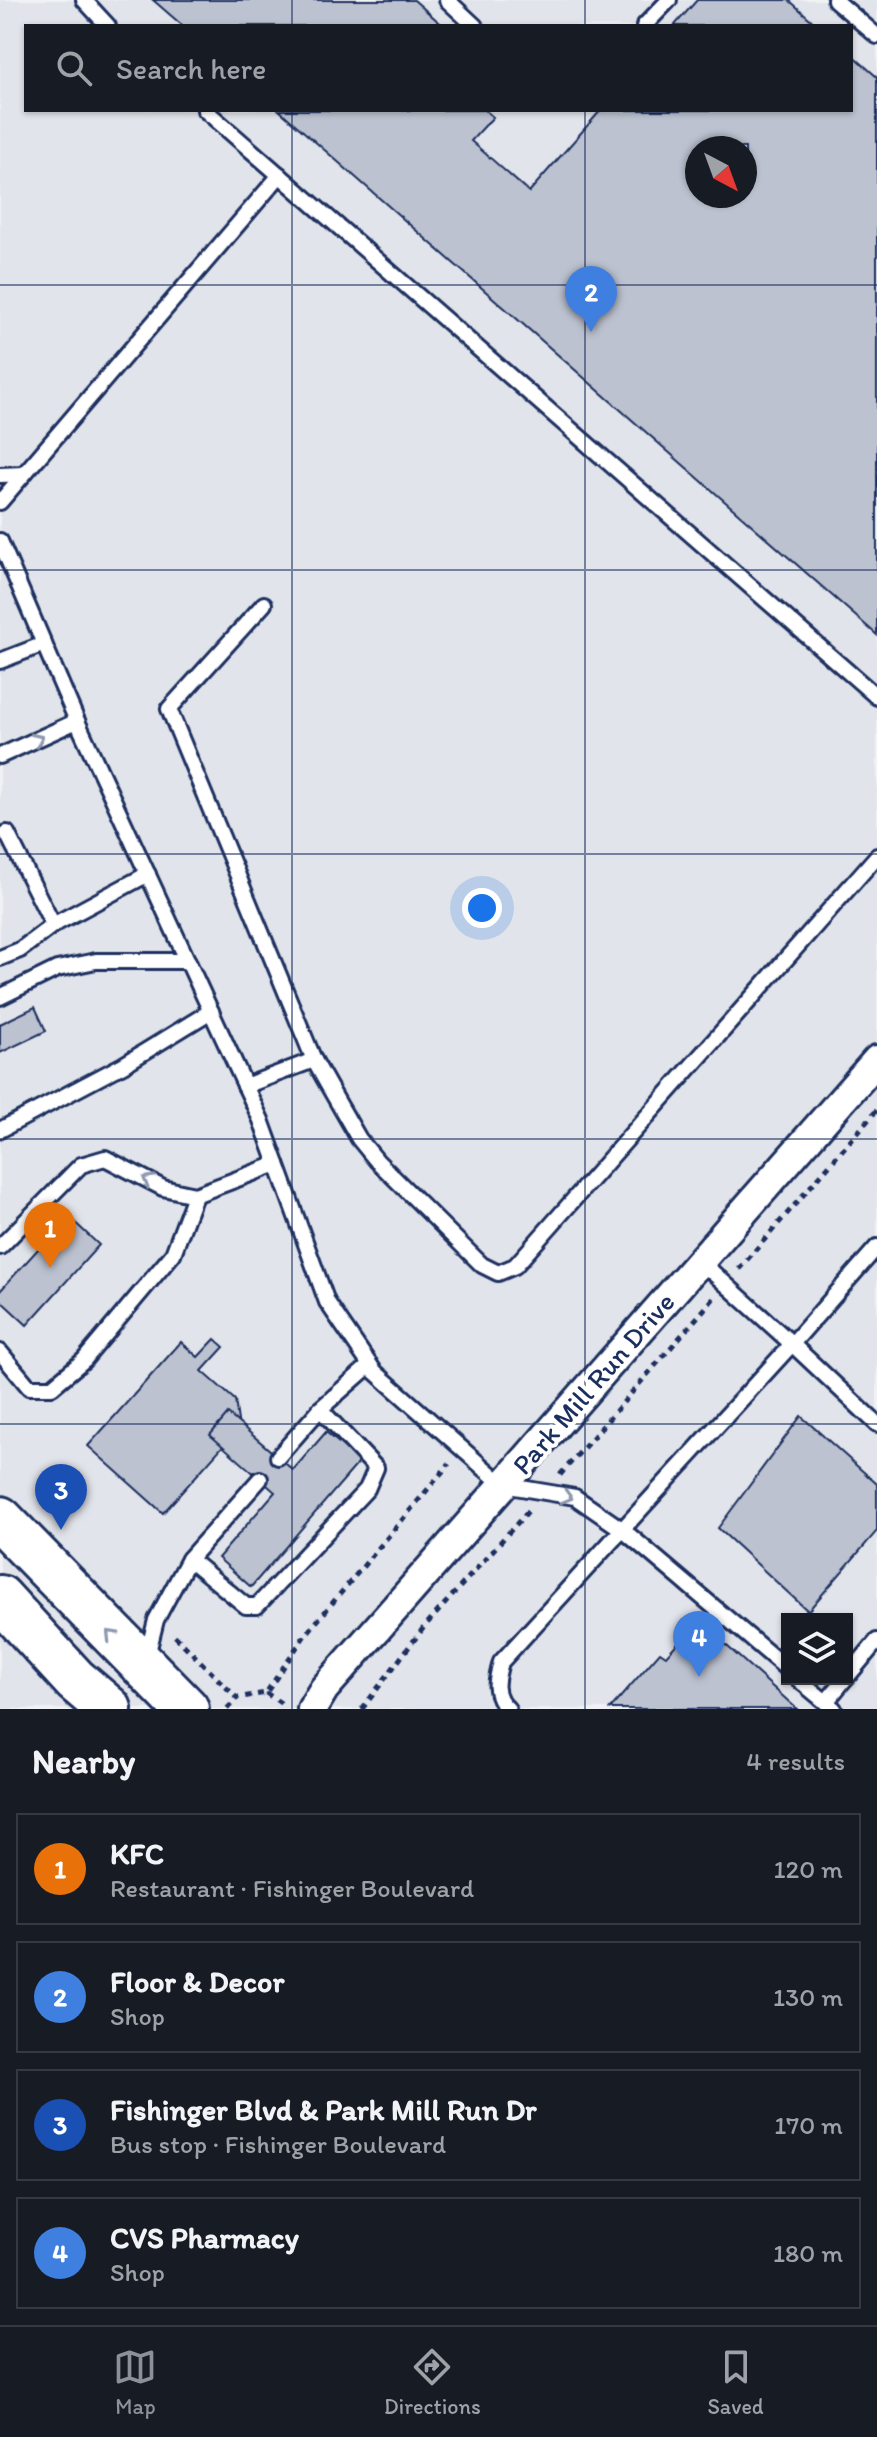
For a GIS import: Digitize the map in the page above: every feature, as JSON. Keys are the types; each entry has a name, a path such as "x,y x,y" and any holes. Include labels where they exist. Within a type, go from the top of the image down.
{"main road":[{"path":"0,1519 186,1709"},
{"path":"0,1598 75,1680 109,1709"}],"street":[{"name":"Park Mill Run Drive","path":"312,1709 324,1689 877,1060"}],"lane":[{"path":"84,0 106,24"},
{"path":"447,0 473,24"},
{"path":"646,24 669,0"},
{"path":"835,0 877,36"},
{"path":"207,112 877,697"},
{"path":"0,502 280,175"},
{"path":"0,475 24,474"},
{"path":"0,541 77,721 245,1086 327,1302 370,1365 503,1485 575,1497 623,1530 781,1664"},
{"path":"264,604 169,709 314,1060 359,1139 377,1161 482,1265 498,1273 515,1266 877,856"},
{"path":"0,661 44,644"},
{"path":"0,756 77,721"},
{"path":"7,833 53,925"},
{"path":"0,958 20,950 53,925 148,874"},
{"path":"0,997 57,969 83,964 188,961"},
{"path":"0,1130 123,1065 211,1011"},
{"path":"245,1086 314,1060"},
{"path":"0,1247 81,1165 105,1158 163,1188 195,1195 277,1164"},
{"path":"0,1352 29,1387 52,1387 84,1360 173,1254 195,1195"},
{"path":"508,1709 500,1702 495,1683 501,1662 877,1247"},
{"path":"700,1261 877,1424"},
{"path":"278,1457 320,1409 370,1365"},
{"path":"189,1559 246,1606 257,1606 367,1489 376,1468 320,1409"},
{"path":"144,1668 156,1620 189,1559 260,1479"},
{"path":"853,1670 877,1641"},
{"path":"805,1685 830,1706 842,1685"}],"path":[{"path":"362,1709 424,1627 877,1110"},
{"path":"266,1693 289,1709"},
{"path":"227,1709 237,1698"}],"shaded area":[{"path":"0,0 877,0 877,1709 0,1709"}],"building":[{"path":"153,0 414,0 440,23 439,24 181,24"},
{"path":"697,0 789,0 816,24 676,24"},
{"path":"853,56 877,77 877,635 281,112 487,112 493,117 471,141 529,192 599,112 853,112"},
{"path":"35,1007 46,1031 0,1053 0,1024"},
{"path":"68,1216 99,1245 27,1325 0,1300 0,1291"},
{"path":"215,1339 224,1347 202,1371 235,1400 239,1428 163,1513 88,1446 181,1342 198,1357"},
{"path":"228,1414 293,1470 326,1432 360,1461 251,1587 218,1558 275,1492 210,1435"},
{"path":"801,1416 877,1484 877,1531 808,1611 718,1528"},
{"path":"698,1620 797,1709 610,1709 660,1652 666,1656"}],"place":[{"name":"Floor & Decor","path":"591,332"},
{"name":"KFC","path":"50,1268"},
{"name":"Fishinger Blvd & Park Mill Run Dr","path":"61,1530"},
{"name":"CVS Pharmacy","path":"699,1677"}]}
